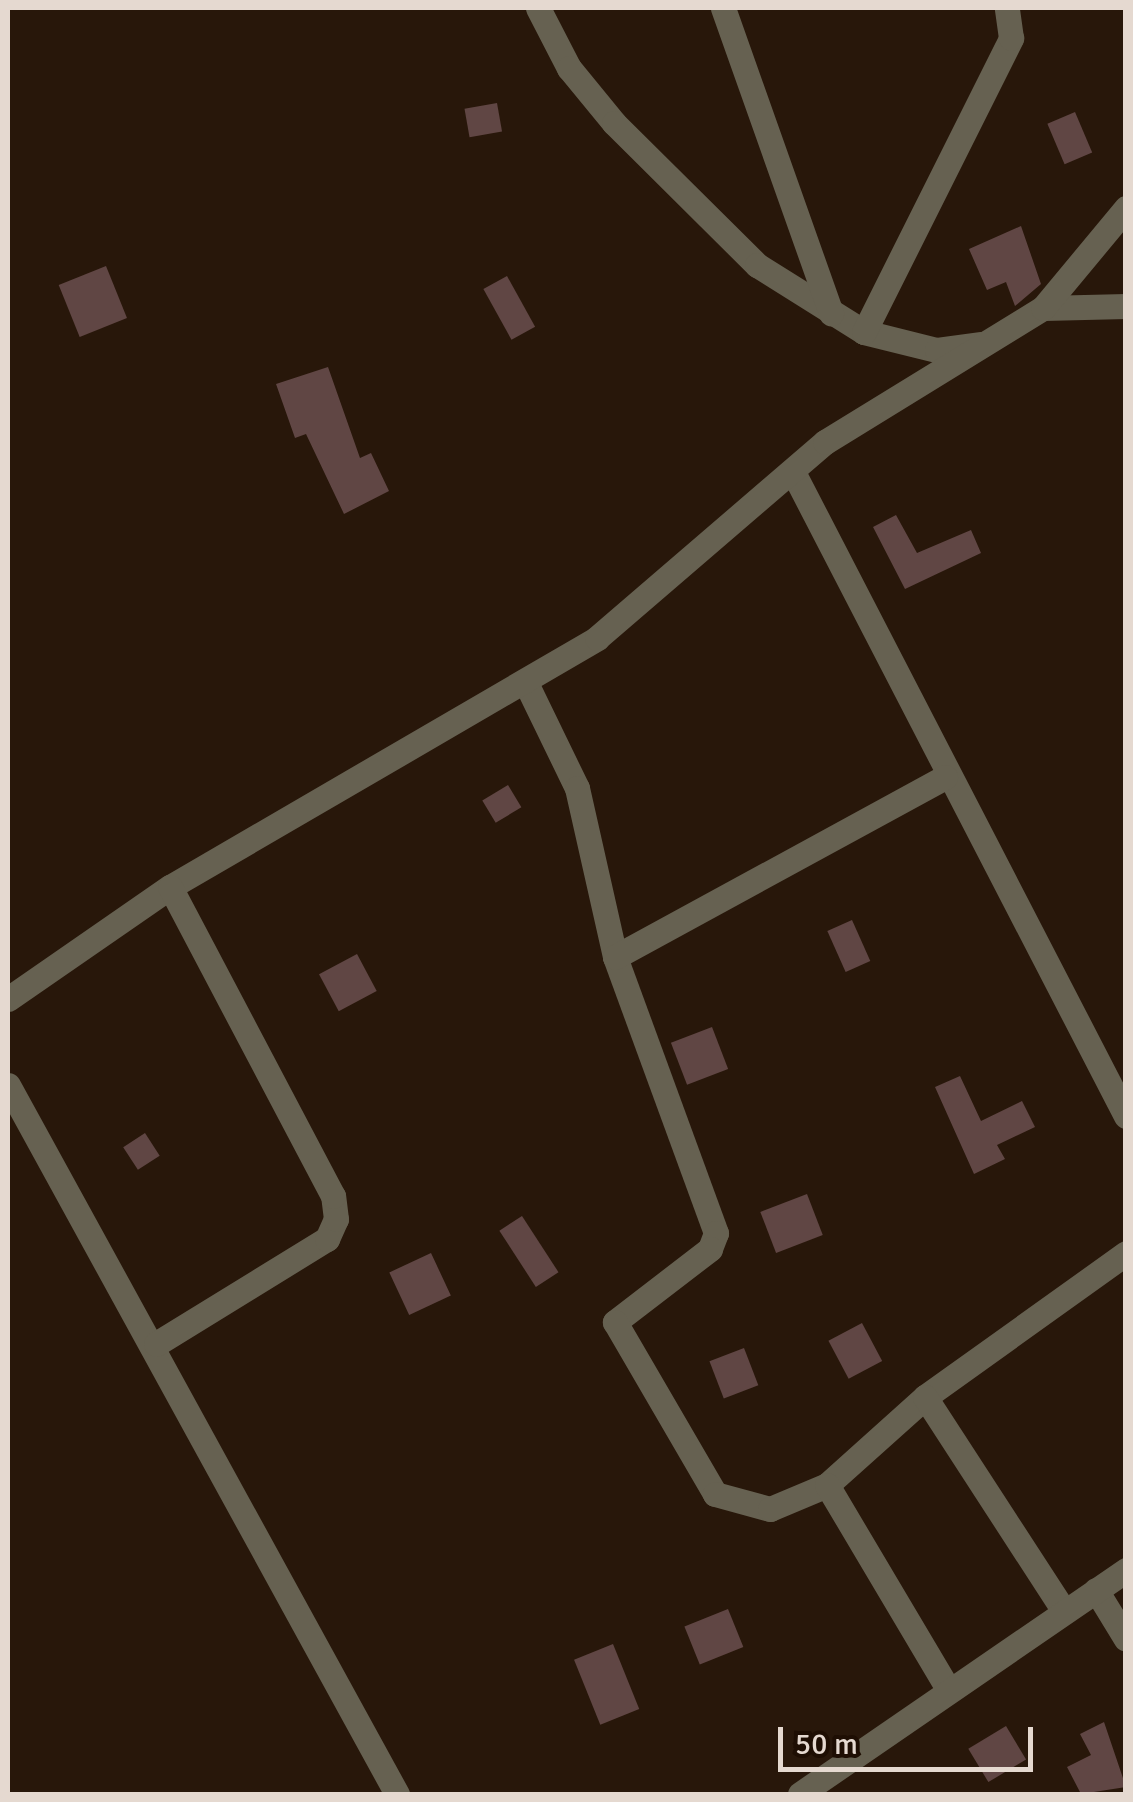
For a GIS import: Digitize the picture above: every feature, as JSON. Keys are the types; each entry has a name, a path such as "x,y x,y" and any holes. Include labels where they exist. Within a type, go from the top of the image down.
{"street":[{"path":"538,8 569,68 614,124 758,265 864,332 938,350 992,342"},
{"path":"723,8 831,314"},
{"path":"864,332 1011,38 1007,8"},
{"path":"8,1000 170,887 597,638 826,442 1043,308 1126,208"},
{"path":"1043,308 1126,306"},
{"path":"793,472 944,778 1126,1116"},
{"path":"526,681 578,788 615,958 716,1233 710,1249 617,1312 616,1330 715,1494 770,1509 826,1484 925,1397 1126,1252"},
{"path":"615,958 944,778"},
{"path":"156,1344 326,1239 336,1219 333,1196 170,887"},
{"path":"8,1085 156,1344 397,1794"},
{"path":"925,1397 1064,1611"},
{"path":"826,1484 948,1690"},
{"path":"800,1794 824,1785 948,1690 1126,1570"},
{"path":"1096,1590 1126,1639"}],"building":[{"path":"497,103 502,132 470,137 465,109"},
{"path":"1075,112 1092,153 1065,164 1047,124"},
{"path":"1021,226 1041,284 1015,306 1006,282 987,290 969,249"},
{"path":"106,266 127,318 80,337 59,285"},
{"path":"507,276 535,327 512,340 483,289"},
{"path":"328,367 360,458 371,453 389,491 344,514 306,434 295,438 276,384"},
{"path":"896,515 917,553 971,530 981,553 905,589 873,527"},
{"path":"508,785 521,807 496,823 482,800"},
{"path":"852,920 870,961 846,972 827,931"},
{"path":"357,954 377,991 339,1011 319,974"},
{"path":"712,1027 728,1069 687,1085 671,1043"},
{"path":"960,1076 981,1121 1022,1101 1035,1127 997,1145 1005,1159 974,1174 935,1087"},
{"path":"145,1133 160,1156 138,1170 123,1147"},
{"path":"807,1194 823,1235 776,1253 760,1212"},
{"path":"522,1216 558,1272 536,1287 499,1231"},
{"path":"431,1253 451,1296 409,1315 389,1272"},
{"path":"862,1323 882,1361 849,1379 828,1341"},
{"path":"744,1348 758,1385 724,1399 709,1361"},
{"path":"728,1609 743,1647 700,1665 684,1627"},
{"path":"613,1644 639,1709 600,1725 574,1660"},
{"path":"1104,1722 1126,1787 1081,1794 1067,1767 1091,1755 1080,1734"},
{"path":"1006,1726 1026,1759 988,1782 968,1749"}]}
